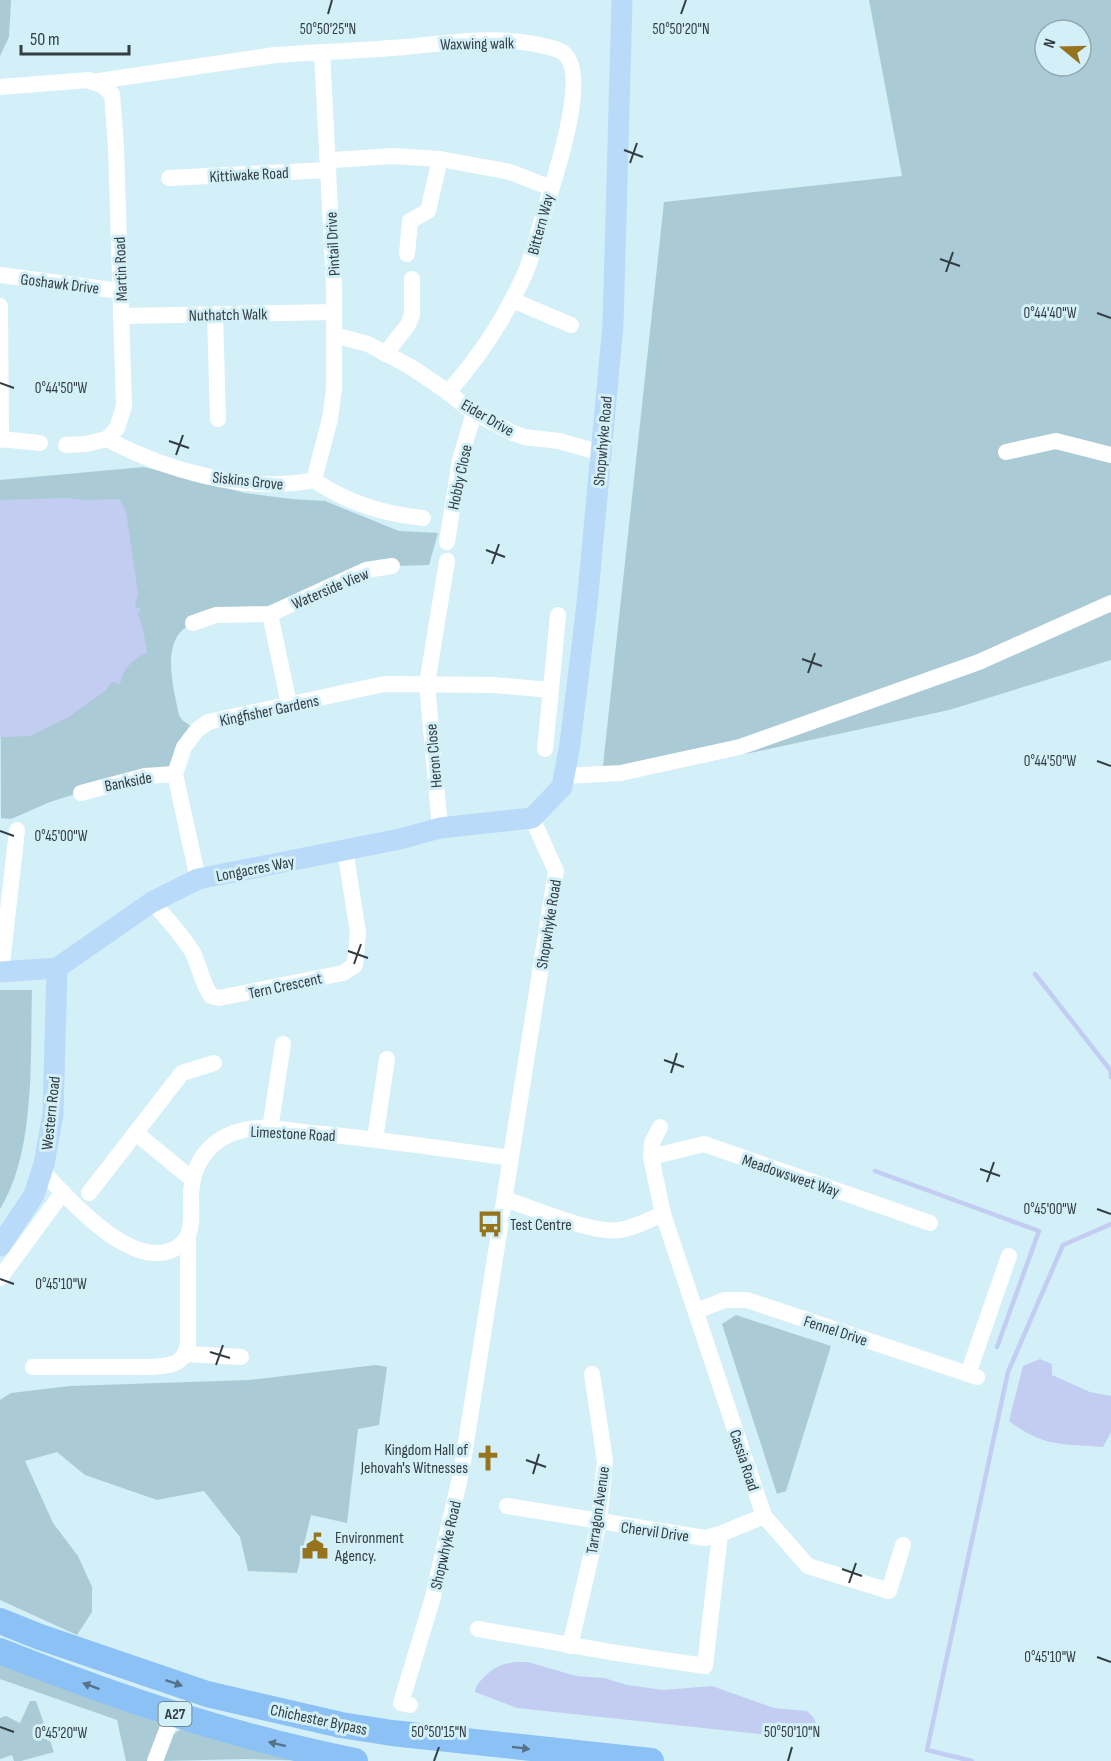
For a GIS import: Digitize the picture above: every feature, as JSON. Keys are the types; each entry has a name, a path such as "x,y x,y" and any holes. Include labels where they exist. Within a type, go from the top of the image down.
{"highway":[{"name":"Chichester Bypass","path":"0,1622 207,1694 341,1725 402,1734 651,1761"},
{"name":"Chichester Bypass","path":"0,1651 173,1714 233,1733 343,1760"}],"main road":[{"name":"Shopwhyke Road","path":"532,818 562,788 587,604 613,325 622,0"},
{"name":"Longacres Way","path":"57,968 152,902 198,879 345,850 440,828 532,818"},
{"path":"0,972 57,968"},
{"name":"Western Road","path":"0,1246 34,1195 42,1171 53,1114 57,968"}],"street":[{"name":"Waxwing walk","path":"322,52 500,39 529,43 562,52 569,60 573,74 571,114 568,135 551,188"},
{"path":"0,87 92,82 275,55 322,52"},
{"name":"Pintail Drive","path":"314,480 333,399 334,312 322,52"},
{"name":"Martin Road","path":"92,82 103,86 112,94 116,146 124,406 117,428 107,439"},
{"name":"Bittern Way","path":"328,163 333,160 392,156 440,159 510,172 551,188 534,252 512,300 477,356 448,392"},
{"path":"407,254 410,221 428,211 440,159"},
{"name":"Kittiwake Road","path":"169,178 328,163"},
{"name":"Goshawk Drive","path":"0,275 120,291"},
{"path":"385,354 408,325 412,315 412,279"},
{"path":"512,300 570,325"},
{"path":"0,306 1,440 40,443"},
{"name":"Nuthatch Walk","path":"121,316 334,312"},
{"path":"215,315 218,419"},
{"name":"Eider Drive","path":"334,335 368,344 411,367 474,413 518,436 554,440 601,453"},
{"name":"Hobby Close","path":"447,542 460,460 474,413"},
{"path":"66,445 86,444 107,439"},
{"name":"Siskins Grove","path":"107,439 138,456 202,475 264,484 292,484 314,480"},
{"path":"1006,452 1056,441 1111,455"},
{"path":"314,480 330,492 372,509 399,516 423,518"},
{"name":"Heron Close","path":"440,828 427,684 447,561"},
{"name":"Waterside View","path":"193,623 216,615 270,614 366,570 392,566"},
{"path":"564,776 621,773 740,747 979,662 1111,603"},
{"name":"Waterside View","path":"270,614 289,704"},
{"path":"544,749 558,615"},
{"name":"Kingfisher Gardens","path":"175,774 184,747 197,730 208,722 384,684 427,684"},
{"path":"427,684 493,685 551,690"},
{"path":"175,774 198,879"},
{"name":"Bankside","path":"81,792 145,776 175,774"},
{"name":"Shopwhyke Road","path":"410,1705 401,1702 433,1598 464,1457 556,871 532,818"},
{"path":"0,972 17,830"},
{"name":"Tern Crescent","path":"152,902 182,936 194,955 199,973 212,996 219,998 343,973 355,965 358,932 345,850"},
{"path":"270,1129 283,1044"},
{"path":"375,1139 387,1059"},
{"path":"89,1193 182,1073 214,1063"},
{"name":"Cassia Road","path":"660,1126 652,1143 651,1157 663,1214 764,1516 808,1566 889,1591 903,1545"},
{"name":"Limestone Road","path":"186,1354 188,1344 188,1237 191,1220 192,1179 203,1155 228,1136 245,1130 270,1129 375,1139 511,1158"},
{"path":"137,1134 192,1179"},
{"name":"Meadowsweet Way","path":"651,1157 704,1144 930,1223"},
{"path":"42,1171 95,1225 129,1245 151,1252 167,1251 180,1246 188,1237"},
{"path":"0,1278 63,1192"},
{"path":"505,1199 591,1228 606,1230 620,1230 663,1214"},
{"name":"Fennel Drive","path":"696,1311 725,1300 747,1300 972,1375 1009,1256"},
{"path":"33,1367 165,1366 179,1362 186,1354 240,1357"},
{"name":"Tarragon Avenue","path":"570,1646 599,1522 605,1461 592,1374"},
{"name":"Chervil Drive","path":"507,1506 705,1538 764,1516"},
{"path":"478,1629 570,1646 705,1666 720,1534"},
{"path":"155,1761 173,1714"}],"shaded area":[{"path":"0,0 11,0 9,37 0,56"},
{"path":"869,0 1111,0 1111,660 949,710 625,780 602,775 664,202 902,176"},
{"path":"144,467 245,493 325,501 399,531 438,533 429,565 392,566 270,614 193,623 182,630 172,651 172,677 179,715 182,720 197,730 175,774 107,784 50,802 11,819 1,818 0,480"},
{"path":"119,499 126,512 138,594 135,604 136,608 140,608 137,612 147,652 129,665 123,673 120,684 112,682 105,691 67,718 30,736 0,737 0,500"},
{"path":"0,990 32,990 29,1103 25,1132 12,1186 0,1209"},
{"path":"736,1315 831,1346 786,1491 777,1494 722,1324"},
{"path":"1040,1359 1052,1364 1052,1375 1090,1392 1111,1396 1111,1432 1103,1447 1043,1440 1032,1436 1009,1421 1023,1366"},
{"path":"376,1365 387,1367 379,1425 358,1429 347,1523 311,1515 297,1573 248,1571 240,1537 204,1491 157,1500 85,1475 57,1452 25,1461 53,1523 78,1556 92,1587 92,1612 77,1635 0,1600 0,1400 11,1393 70,1386 249,1380"},
{"path":"0,1660 154,1717 160,1727 155,1761 126,1761 117,1720 0,1679"},
{"path":"515,1662 528,1662 576,1676 604,1678 627,1685 663,1690 712,1686 774,1708 807,1711 818,1727 816,1738 807,1739 517,1708 475,1692 481,1680 492,1670"},
{"path":"30,1701 36,1701 54,1752 21,1761 14,1761 12,1755 0,1759 0,1718 6,1716 20,1723"},
{"path":"181,1729 311,1761 246,1759 162,1761 171,1736"}],"waterway":[{"path":"1035,974 1111,1071 1111,1077"},
{"path":"875,1171 1039,1231 997,1347"},
{"path":"972,1761 927,1750 1008,1372 1063,1245 1111,1224"}],"place":[{"name":"Test Centre","path":"490,1224"},
{"name":"Kingdom Hall of Jehovah's Witnesses","path":"488,1458"},
{"name":"Environment Agency.","path":"315,1546"}]}
